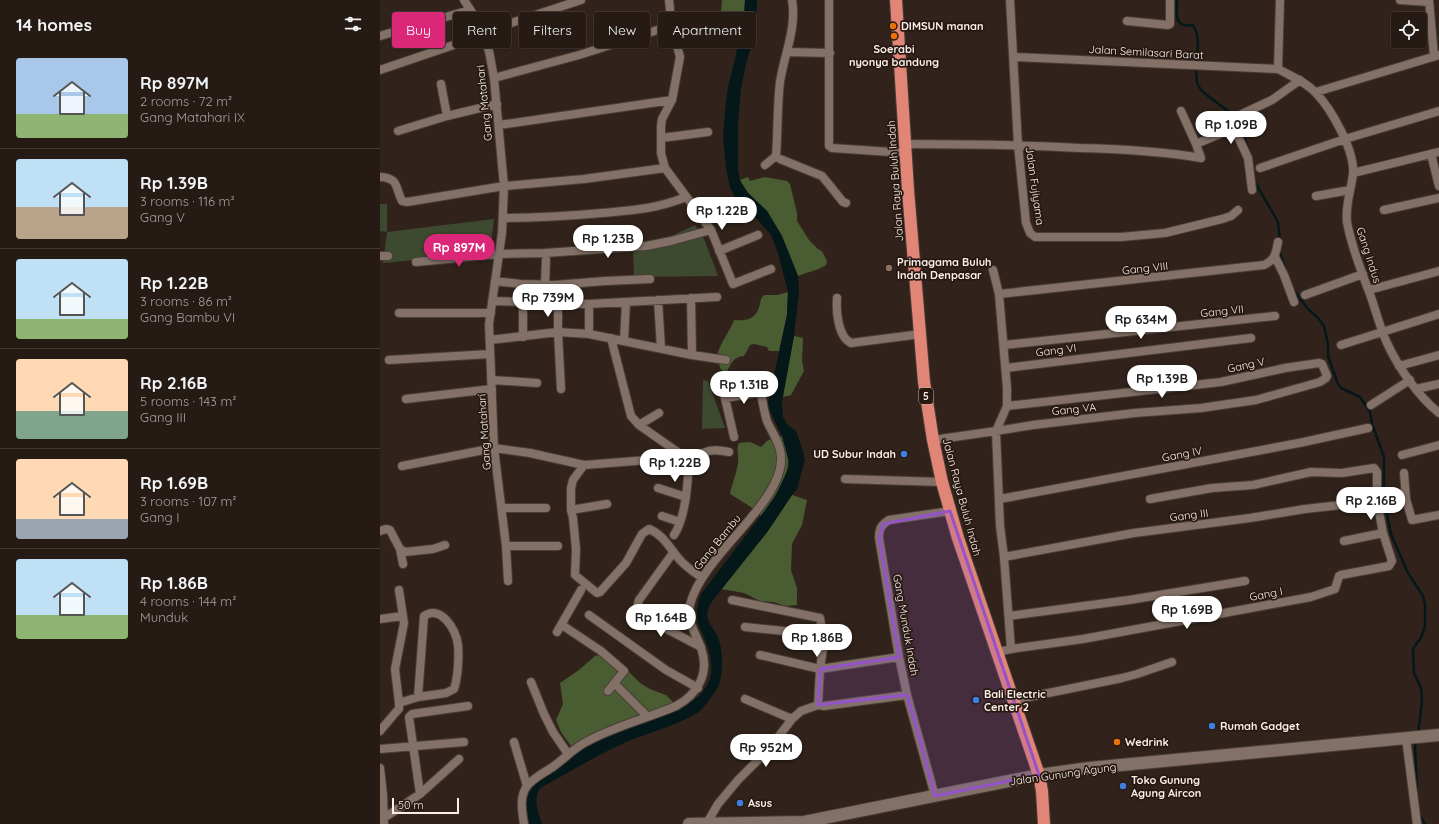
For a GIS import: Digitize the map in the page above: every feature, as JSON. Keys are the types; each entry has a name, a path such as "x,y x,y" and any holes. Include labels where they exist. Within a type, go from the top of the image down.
{"highway":[{"name":"Jalan Raya Buluh Indah","path":"896,0 905,148 924,382 932,440 958,538 1040,775"},
{"name":"5","path":"1040,775 1044,824"}],"main road":[{"name":"Jalan Gunung Agung","path":"689,824 759,824 804,822 1040,775 1089,768 1439,735"}],"street":[{"name":"Gang Matahari","path":"464,0 470,10"},
{"path":"511,23 581,0"},
{"path":"669,0 670,12"},
{"path":"765,165 776,156 780,81 793,19 792,0"},
{"path":"830,0 829,146 832,148 1018,145 1141,150 1201,158 1181,111"},
{"name":"Jalan Fujiyama","path":"1010,0 1018,145 1026,223 1030,233 1035,237 1121,237 1165,233 1222,219 1231,216 1238,210"},
{"path":"1127,22 1170,24 1170,0"},
{"path":"1278,69 1280,0"},
{"path":"1316,92 1436,56 1429,1 1400,0"},
{"path":"380,36 470,10"},
{"path":"494,78 579,55 658,30"},
{"path":"380,70 453,45"},
{"name":"Gang Matahari","path":"488,48 494,78 504,186 503,218 492,301 490,354 494,448 502,508 508,581"},
{"path":"678,48 680,57 672,100 662,119 661,153 665,168 711,230 733,284 771,269"},
{"path":"787,52 830,53"},
{"name":"Jalan Semilasari Barat","path":"1014,57 1278,69 1300,80 1316,92"},
{"path":"1252,190 1248,158 1229,120 1272,100 1300,80"},
{"path":"441,84 448,116"},
{"name":"Gang Indus","path":"1316,92 1338,125 1345,139 1352,161 1353,173 1347,203 1348,224 1363,274 1387,343 1399,366 1416,390 1429,406 1439,413"},
{"path":"499,125 672,100"},
{"path":"398,131 448,116 497,104"},
{"path":"1260,168 1345,139 1439,111"},
{"path":"1196,144 1234,128"},
{"path":"661,138 708,132"},
{"path":"1353,173 1439,152"},
{"path":"1431,154 1439,186"},
{"path":"780,159 822,176 843,202 846,203"},
{"path":"380,177 394,180 401,199 404,202 504,186 584,179 665,168"},
{"path":"1316,196 1350,190"},
{"path":"503,218 556,217 642,210 669,204 686,197"},
{"path":"1384,210 1439,198"},
{"path":"416,262 499,254 545,253 646,246 665,243 711,230"},
{"path":"719,251 758,234"},
{"path":"1278,242 1275,257 1284,275 1294,302"},
{"name":"Gang VIII","path":"999,294 1264,265 1275,257"},
{"path":"545,284 546,260"},
{"path":"993,270 999,294 1006,368 1007,406 996,431 1000,526 1004,557 1011,649 998,652"},
{"path":"1369,290 1439,271"},
{"path":"1305,295 1363,274"},
{"path":"495,281 521,284 545,284 650,279"},
{"path":"492,301 588,304 717,297"},
{"path":"691,298 692,355"},
{"path":"837,298 836,311 842,333 844,338 851,343 921,334"},
{"path":"658,300 661,348"},
{"path":"624,341 626,302"},
{"path":"523,303 523,337"},
{"path":"558,303 561,389"},
{"path":"588,304 589,334"},
{"path":"399,313 491,313"},
{"path":"1341,345 1439,314"},
{"name":"Gang VII","path":"1004,345 1275,316"},
{"path":"490,340 558,332 589,334 692,355 726,360"},
{"path":"611,338 631,416 639,425 689,460"},
{"name":"Gang VI","path":"1006,368 1252,338"},
{"path":"388,360 490,354"},
{"path":"1399,366 1439,355"},
{"name":"Gang V","path":"1007,406 1221,382 1285,368 1319,363 1322,364 1327,376 1320,382"},
{"path":"492,380 536,383"},
{"path":"1371,405 1410,380"},
{"name":"Gang VA","path":"932,440 1033,425 1135,413 1201,408 1256,400 1320,382"},
{"path":"1416,390 1439,384"},
{"path":"406,399 492,389"},
{"name":"Gang Bambu","path":"698,688 704,668 704,657 691,625 689,614 690,604 702,578 762,503 773,487 780,472 780,448 764,411 761,394 756,393 725,398 734,437"},
{"path":"1429,406 1439,404"},
{"path":"639,425 659,413"},
{"name":"Gang IV","path":"1000,499 1300,444 1368,428"},
{"path":"1402,455 1439,445"},
{"path":"402,466 494,448 530,453 584,464 648,460"},
{"path":"689,460 708,450 716,449 729,452"},
{"path":"674,535 680,522 686,497 689,460"},
{"path":"584,464 571,484 571,510 576,549 575,575 597,593 600,592 626,563 642,534 646,530 651,530 666,541 684,565 702,578"},
{"path":"1150,498 1212,488 1253,485 1311,472 1342,473 1374,468 1377,472 1377,501 1383,534 1344,541"},
{"path":"1404,473 1406,499 1412,520 1439,515"},
{"path":"845,480 942,482"},
{"path":"658,488 686,497"},
{"name":"Gang III","path":"1004,557 1134,533 1250,518 1305,509 1377,501"},
{"path":"571,510 607,504"},
{"path":"502,508 546,508"},
{"name":"Gang Munduk Indah","path":"935,796 907,695 899,657 879,538 879,530 883,524 889,520 950,511"},
{"path":"662,516 680,522"},
{"path":"380,531 386,529 390,530 400,549 403,564"},
{"name":"Gang I","path":"1011,649 1083,639 1311,597 1335,588 1339,576 1341,575 1389,566 1392,561 1383,534"},
{"path":"400,549 405,552 433,549 445,545"},
{"path":"506,546 558,546"},
{"path":"674,553 639,600 637,607 638,611 640,615 701,647"},
{"path":"1009,616 1128,600 1245,581"},
{"path":"380,731 396,712 399,703 395,669 403,631 403,616 399,590"},
{"path":"581,590 560,628 601,651 624,671 608,690"},
{"path":"732,600 820,618 824,642 820,669 818,705"},
{"path":"399,703 418,697 446,693 454,688 458,643 454,633 443,617 439,614 425,615 423,618 418,697"},
{"path":"524,824 521,802 527,786 585,742 608,731 647,716 662,712 686,700 698,688 666,670 589,615"},
{"path":"380,619 403,616"},
{"path":"745,627 823,635"},
{"path":"760,655 820,669 899,657"},
{"path":"1014,700 1122,678 1172,662"},
{"path":"531,682 553,732 568,754"},
{"path":"614,683 647,716"},
{"path":"707,823 718,804 769,749 792,719 801,711 818,705 824,706 907,695"},
{"path":"745,699 792,719"},
{"path":"420,794 409,717 410,715 468,706"},
{"path":"1415,737 1417,824"},
{"path":"380,749 464,742"},
{"path":"514,742 527,786"},
{"path":"383,820 420,794 459,760"},
{"path":"380,768 383,795 383,820"}],"highlighted area":[{"path":"950,511 1039,775 935,796 907,695 818,705 820,669 899,657 879,538 883,524"}],"green space":[{"path":"722,0 745,0 744,12 721,11"},
{"path":"748,177 750,181 765,177 787,181 790,184 797,213 797,221 809,240 822,251 827,261 826,265 798,276 782,236 767,211 748,193 740,180"},
{"path":"380,204 387,204 387,232 380,231"},
{"path":"494,219 490,253 383,263 387,232"},
{"path":"695,225 705,241 718,276 634,277 633,245 665,239"},
{"path":"788,292 787,315 779,351 769,351 767,347 754,344 750,345 744,356 735,359 727,371 723,371 720,368 718,352 734,320 745,320 754,316 764,295 777,295"},
{"path":"794,336 803,338 802,361 804,371 791,395 783,397"},
{"path":"703,380 708,381 725,428 702,429"},
{"path":"782,436 788,456 787,469 778,491 761,516 751,507 730,494 737,466 738,445 739,443 750,442 761,447 768,440"},
{"path":"792,495 807,500 802,525 792,544 791,570 797,588 797,605 785,606 774,602 760,601 744,593 721,589 768,531"},
{"path":"603,654 614,657 640,683 650,689 666,695 680,709 613,732 576,753 561,732 556,720 563,704 560,683 579,670 595,656"}],"shaded area":[{"path":"745,0 757,0 756,30 756,12 744,12"},
{"path":"737,48 751,48 741,89 738,123 738,170 740,180 748,193 767,211 782,236 798,276 799,292 794,336 782,401 783,417 787,424 796,431 805,460 797,489 768,531 710,604 707,615 719,640 722,662 719,685 704,707 691,717 619,745 540,788 537,802 542,824 529,824 525,804 526,797 533,785 539,780 576,754 612,733 663,715 688,704 706,687 711,674 711,661 708,648 698,624 697,609 701,594 775,497 788,469 789,463 782,436 769,409 768,403 787,315 788,292 778,253 771,235 751,212 735,197 730,188 726,168 723,138 725,110 728,86"}],"waterway":[{"path":"1177,0 1177,15 1179,22 1182,24 1193,25 1197,34 1197,83 1201,90 1240,120 1248,150"},
{"path":"1255,182 1278,222 1280,241"},
{"path":"1279,250 1285,268"},
{"path":"1292,288 1308,309 1324,326 1328,344 1328,356 1338,384 1341,388 1360,397 1370,412 1372,424 1384,457 1384,499 1391,534 1408,573 1423,596 1425,604 1425,626 1421,638 1414,647 1413,651 1414,673 1421,688 1422,702 1418,734"},
{"path":"1416,740 1417,791"},
{"path":"1420,816 1425,824"}],"place":[{"name":"DIMSUN manan","path":"893,26"},
{"name":"Soerabi nyonya bandung","path":"894,36"},
{"name":"Primagama Buluh Indah Denpasar","path":"889,268"},
{"name":"UD Subur Indah","path":"904,454"},
{"name":"Bali Electric Center 2","path":"976,700"},
{"name":"Rumah Gadget","path":"1212,726"},
{"name":"Wedrink","path":"1117,742"},
{"name":"Toko Gunung Agung Aircon","path":"1123,786"},
{"name":"Asus","path":"740,803"}]}
